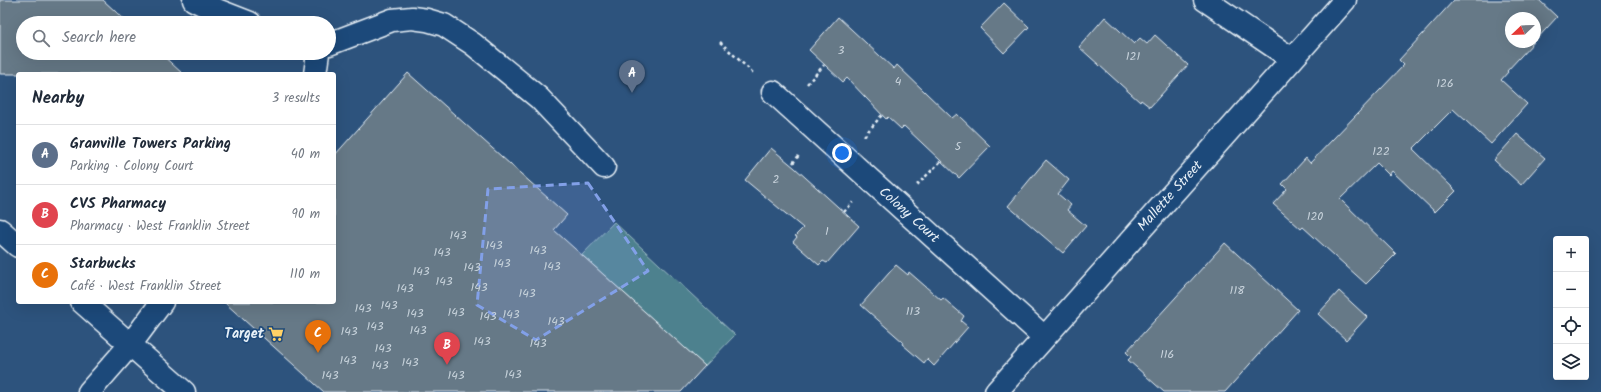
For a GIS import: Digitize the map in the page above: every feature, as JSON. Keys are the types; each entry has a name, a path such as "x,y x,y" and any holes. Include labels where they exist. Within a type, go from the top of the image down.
{"street":[{"path":"194,0 232,16"},
{"path":"1205,0 1292,59"},
{"name":"Mallette Street","path":"996,392 1345,0"},
{"path":"336,41 392,20 412,18 427,20 444,25 473,44 539,98 604,167"},
{"path":"315,72 317,60"},
{"name":"Colony Court","path":"773,92 1044,337"},
{"path":"0,230 16,244"},
{"path":"84,304 184,392"},
{"path":"89,392 130,345 161,304"}],"path":[{"path":"720,42 773,92"}],"highlighted area":[{"path":"588,183 648,271 536,340 477,305 488,189"}],"green space":[{"path":"614,222 735,335 705,366 582,255"}],"building":[{"path":"0,0 103,0 120,16 16,16 16,60 168,60 181,72 16,72 16,74 0,74"},
{"path":"1454,0 1539,0 1557,17 1541,34 1541,12 1505,12 1505,48 1528,48 1507,71 1508,72 1501,80 1527,104 1491,144 1453,109 1413,149 1456,191 1435,212 1392,171 1389,175 1377,163 1340,199 1396,254 1366,284 1303,227 1301,229 1273,204 1287,189 1282,184 1306,158 1310,163 1404,65 1399,60"},
{"path":"1004,3 1029,27 1004,53 980,28"},
{"path":"838,17 894,69 897,65 952,118 957,114 990,146 959,178 904,126 901,129 888,117 886,119 847,78 843,82 809,50"},
{"path":"1105,17 1134,44 1140,38 1147,44 1155,35 1188,65 1150,107 1141,100 1140,102 1079,47"},
{"path":"408,73 567,215 554,230 705,366 681,392 324,392 226,304 336,304 336,154"},
{"path":"1517,134 1545,158 1521,185 1494,160"},
{"path":"771,148 859,226 827,263 823,261 819,265 793,242 797,237 795,236 803,228 745,180"},
{"path":"1046,160 1069,180 1058,194 1071,205 1067,210 1086,226 1063,253 1008,206"},
{"path":"1225,243 1298,310 1225,392 1164,392 1128,360 1131,357 1126,352"},
{"path":"896,265 908,275 909,272 941,300 943,298 964,316 961,321 968,327 934,366 927,359 924,363 902,344 903,342 861,305"},
{"path":"1339,291 1367,317 1346,340 1318,314"}],"place":[{"name":"Granville Towers Parking","path":"632,93"},
{"name":"Target","path":"276,334"},
{"name":"Starbucks","path":"318,353"},
{"name":"CVS Pharmacy","path":"447,365"}]}
